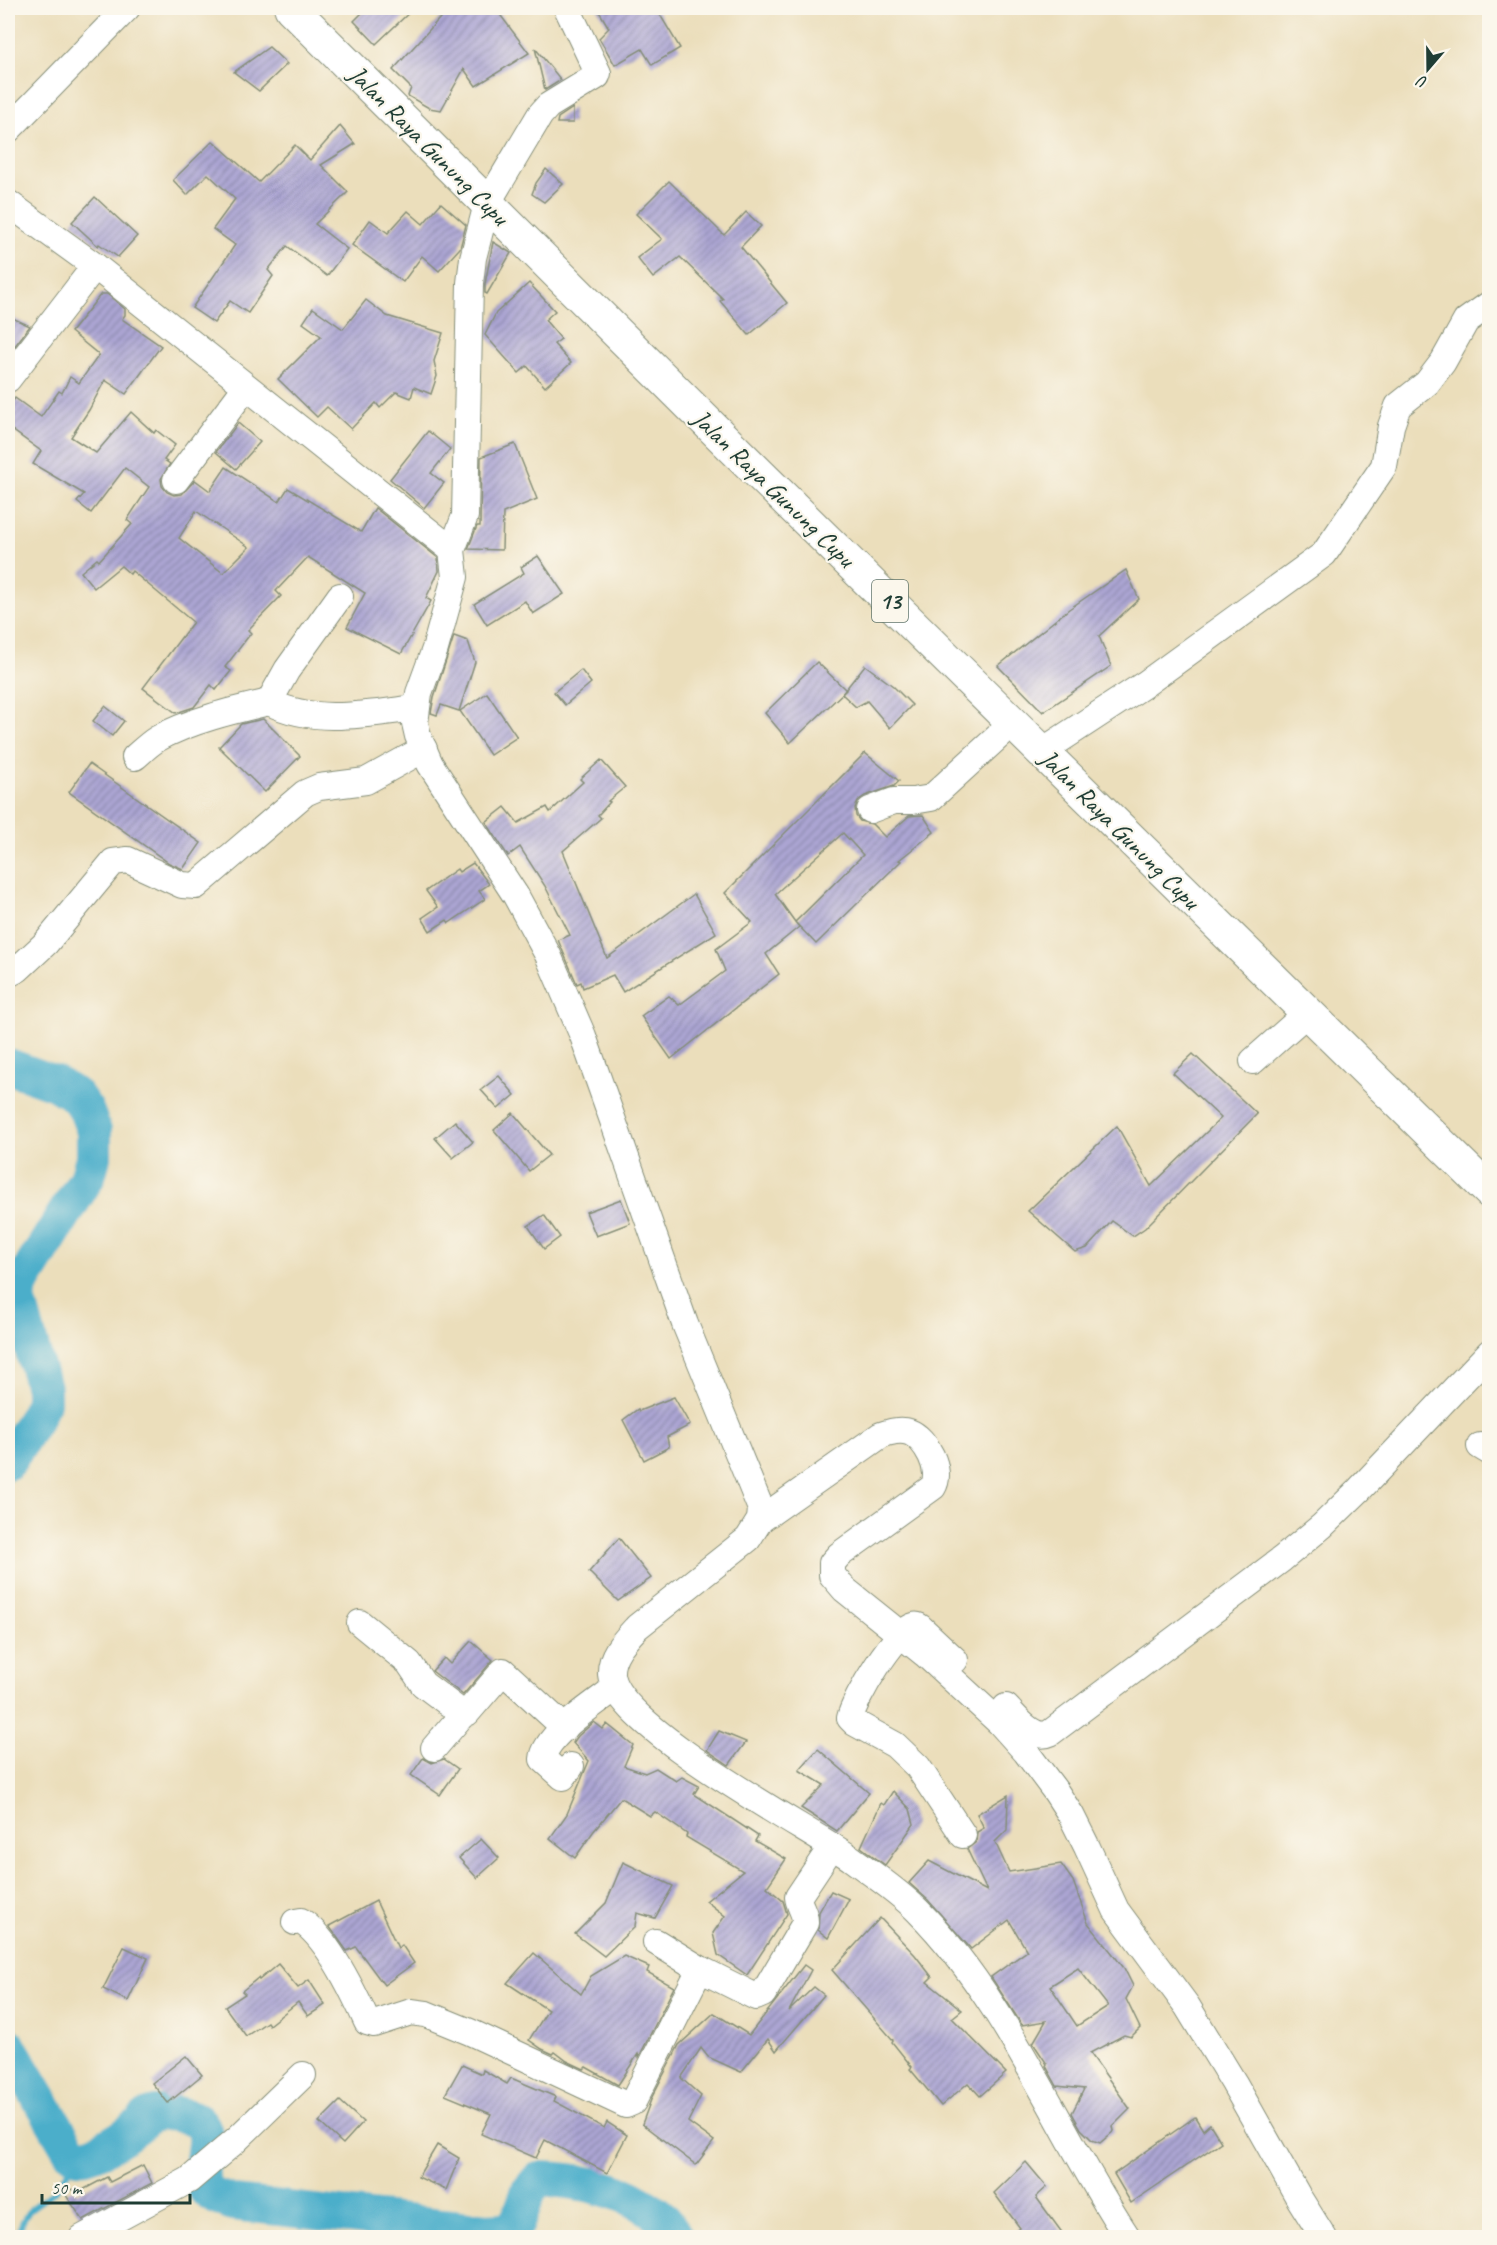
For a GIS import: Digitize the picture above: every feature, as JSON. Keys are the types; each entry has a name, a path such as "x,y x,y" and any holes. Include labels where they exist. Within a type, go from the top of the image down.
{"highway":[{"name":"Jalan Raya Gunung Cupu","path":"291,8 731,446 1490,1192"}],"street":[{"path":"8,130 127,8"},
{"path":"567,8 597,68 597,76 544,111 487,204 477,238 470,283 465,516 452,550 455,577 416,708 415,723 430,764 516,896 563,988 583,1036 685,1324 758,1500 761,1509 760,1520"},
{"path":"8,203 94,266 452,550"},
{"path":"8,379 94,266"},
{"path":"1041,752 1145,684 1324,555 1384,466 1391,426 1398,406 1427,383 1443,362 1466,321 1490,304"},
{"path":"176,480 246,387"},
{"path":"269,702 287,670 340,596"},
{"path":"135,757 157,739 190,725 229,711 269,702 287,711 318,716 366,715 416,708"},
{"path":"870,810 894,801 931,798 1014,722"},
{"path":"8,974 18,969 46,943 113,862 128,860 182,885 196,886 311,789 366,780 424,749"},
{"path":"1253,1061 1307,1014"},
{"path":"963,1835 918,1767 894,1745 850,1718 875,1668 905,1632 917,1626 922,1629 1035,1733 1041,1736 1050,1733 1282,1559 1322,1526 1490,1352"},
{"path":"1128,2238 1103,2200 1037,2080 982,1992 937,1932 915,1908 853,1860 710,1771 652,1727 615,1688 611,1664 626,1639 637,1627 748,1539 760,1520 881,1435 901,1430 918,1437 926,1447 936,1470 936,1482 933,1487 839,1555 832,1563 831,1569 837,1581 844,1589 905,1632 925,1654 1000,1723 1026,1752 1056,1792 1088,1846 1116,1910 1187,2006 1324,2238"},
{"path":"360,1623 409,1663 423,1684 463,1714"},
{"path":"435,1748 503,1671 565,1728"},
{"path":"571,1766 563,1777 543,1759 548,1745 565,1728 615,1688"},
{"path":"656,1942 700,1969 756,1997 763,1994 806,1923 806,1916 799,1907 798,1897 832,1846"},
{"path":"295,1922 301,1921 309,1926 324,1945 350,1986 367,2022 374,2024 411,2012 426,2014 470,2032 626,2105 633,2102 700,1969"},
{"path":"82,2238 189,2180 212,2162 303,2075"}],"building":[{"path":"367,8 414,8 376,44 354,21"},
{"path":"449,8 460,8 463,14 474,8 495,8 529,53 476,86 464,69 441,110 429,108 408,96 411,88 393,70"},
{"path":"597,8 656,8 680,48 652,65 642,49 615,65 599,38 609,28"},
{"path":"269,47 287,64 259,91 234,72"},
{"path":"535,48 561,80 545,90"},
{"path":"573,108 573,123 557,123 558,118"},
{"path":"340,126 355,144 321,165 348,192 315,224 347,249 327,276 287,246 268,270 273,276 248,313 230,301 214,323 192,308 235,245 213,229 235,199 208,174 187,195 173,180 213,141 259,182 295,145 310,160"},
{"path":"546,169 563,184 544,202 532,194 536,183"},
{"path":"669,181 724,235 746,212 761,226 741,247 787,303 749,335 720,301 723,299 680,257 653,278 637,258 662,239 636,214"},
{"path":"95,197 137,236 118,257 99,244 98,246 72,222"},
{"path":"441,203 466,225 460,248 439,271 422,256 403,282 352,245 370,220 388,233 408,211 423,224"},
{"path":"493,242 511,253 487,294 485,284"},
{"path":"529,283 555,311 545,320 561,339 554,344 571,363 545,387 527,366 519,373 485,335 496,313"},
{"path":"101,294 107,294 125,309 122,319 161,346 126,394 105,380 71,437 96,453 131,412 154,433 156,430 175,445 164,460 170,464 161,479 162,486 167,492 174,495 182,494 195,480 210,491 226,467 279,502 288,488 361,532 375,508 438,558 439,571 426,598 431,601 401,654 347,627 365,593 308,557 276,591 281,596 248,630 251,633 225,667 231,671 216,690 211,685 194,707 176,713 143,688 193,622 132,571 130,574 121,566 94,588 81,572 97,559 99,561 132,524 127,520 149,487 125,468 91,513 77,502 84,494 33,464 41,451 8,427 8,408 15,398 41,417 59,391 62,393 70,377 79,383 99,355 71,332","holes":["196,511 249,547 223,573 179,538"]},
{"path":"366,300 387,316 443,333 434,361 437,376 431,394 414,387 411,398 396,392 380,408 376,403 351,429 327,407 317,417 278,379 321,336 303,323 313,308 343,329"},
{"path":"8,316 30,326 8,355"},
{"path":"238,423 260,442 236,469 216,452"},
{"path":"428,431 450,449 431,473 444,483 424,508 390,479"},
{"path":"515,444 537,499 503,513 502,550 468,549 477,526 480,526 481,457"},
{"path":"538,556 564,594 533,614 525,601 487,625 474,604 524,573 521,567"},
{"path":"1126,570 1139,599 1099,636 1111,666 1043,712 998,666 1069,609"},
{"path":"454,636 468,641 475,662 459,711 441,705 437,715 431,713 434,697"},
{"path":"817,662 846,690 790,743 765,713"},
{"path":"865,665 893,686 912,705 890,728 867,701 856,707 842,694"},
{"path":"581,670 591,683 565,705 554,692"},
{"path":"487,693 517,737 490,755 460,711"},
{"path":"105,706 124,721 112,736 93,721"},
{"path":"263,719 300,756 265,792 219,747 241,724"},
{"path":"865,753 899,781 894,786 859,800 855,808 856,816 860,821 872,824 885,837 909,816 923,815 934,832 899,860 901,861 816,944 795,922 799,927 766,954 779,974 671,1059 641,1016 669,996 679,1005 725,971 716,949 752,922 725,893","holes":["843,833 863,855 795,922 775,894"]},
{"path":"601,760 625,787 608,801 610,802 598,815 601,818 563,851 607,958 694,894 716,933 623,992 613,975 583,988 581,982 577,984 558,940 570,935 545,886 520,847 508,856 486,822 505,807 518,823 547,807 550,812 583,782 580,779"},
{"path":"89,764 201,843 183,869 169,863 69,792"},
{"path":"473,863 489,884 479,891 485,899 449,923 447,920 430,931 422,918 438,907 426,891 457,869 459,872"},
{"path":"1193,1054 1257,1114 1145,1228 1133,1236 1112,1221 1087,1248 1075,1252 1028,1211 1117,1126 1151,1186 1221,1118 1173,1073"},
{"path":"499,1076 515,1095 498,1109 481,1090"},
{"path":"513,1113 549,1155 529,1171 494,1130"},
{"path":"455,1121 473,1142 453,1158 435,1138"},
{"path":"621,1199 630,1223 596,1236 586,1212"},
{"path":"544,1215 560,1237 544,1249 528,1226"},
{"path":"674,1397 690,1425 667,1437 669,1447 644,1460 623,1420 638,1409 639,1411"},
{"path":"619,1538 651,1578 618,1601 589,1572"},
{"path":"471,1641 493,1660 463,1695 432,1671 444,1658 450,1664"},
{"path":"594,1722 603,1729 607,1724 633,1745 624,1766 645,1773 656,1768 676,1781 682,1777 699,1786 694,1794 758,1836 755,1841 786,1859 767,1887 783,1901 787,1914 747,1975 718,1955 713,1933 725,1916 706,1901 743,1871 686,1837 687,1834 655,1812 650,1816 621,1798 575,1858 550,1838 567,1814 589,1761 573,1743"},
{"path":"719,1731 746,1742 729,1765 707,1750"},
{"path":"818,1749 869,1793 837,1831 801,1808 824,1785 799,1770"},
{"path":"423,1758 432,1763 444,1759 458,1769 440,1795 411,1775"},
{"path":"893,1791 910,1809 914,1824 885,1865 861,1847 881,1803 884,1805"},
{"path":"1008,1795 1007,1830 995,1842 1009,1872 1061,1864 1073,1881 1088,1923 1124,1968 1133,1986 1126,1999 1140,2028 1131,2037 1124,2035 1090,2053 1130,2109 1113,2126 1114,2131 1100,2143 1092,2140 1081,2129 1072,2113 1084,2089 1057,2086 1047,2064 1033,2043 1046,2021 1022,2025 991,1977 1027,1951 1009,1920 971,1949 928,1900 909,1883 929,1861 987,1891 967,1849 976,1842 977,1832 984,1828 977,1814","holes":["1078,1968 1108,2006 1077,2026 1050,1986"]},
{"path":"481,1839 499,1858 477,1878 459,1858"},
{"path":"623,1862 673,1886 655,1918 637,1913 635,1926 604,1956 575,1934 606,1903"},
{"path":"831,1891 849,1899 828,1938 818,1930 819,1912"},
{"path":"376,1901 398,1948 402,1945 414,1963 384,1985 356,1947 347,1951 329,1926"},
{"path":"880,1918 932,1977 927,1982 962,2010 952,2018 1006,2073 980,2096 968,2083 941,2106 910,2069 912,2067 892,2042 893,2040 832,1970"},
{"path":"124,1947 148,1958 128,2001 103,1989"},
{"path":"534,1953 581,1994 591,1976 624,1956 649,1967 647,1972 674,1987 639,2057 638,2054 618,2085 586,2067 584,2069 567,2061 555,2052 553,2054 542,2049 529,2040 548,2010 507,1983"},
{"path":"278,1964 298,1988 309,1980 325,2005 308,2016 298,2002 269,2025 267,2022 246,2036 225,2007 245,1994 242,1991"},
{"path":"804,1965 811,1970 789,2011 814,1987 824,1995 776,2051 768,2039 741,2072 708,2057 701,2048 681,2078 701,2096 688,2122 714,2141 696,2165 642,2124 652,2097 679,2045 714,2013 749,2035"},
{"path":"186,2056 202,2075 168,2103 152,2083"},
{"path":"462,2065 482,2074 483,2070 507,2084 511,2078 556,2097 554,2101 604,2128 607,2122 627,2135 607,2173 545,2140 536,2158 481,2134 491,2114 445,2095"},
{"path":"340,2101 363,2122 343,2144 319,2122"},
{"path":"1195,2117 1203,2130 1210,2124 1221,2142 1131,2203 1114,2174"},
{"path":"437,2145 459,2158 446,2190 418,2177"},
{"path":"1026,2162 1047,2187 1036,2197 1066,2238 1011,2238 1020,2228 994,2193"},
{"path":"143,2165 152,2183 83,2220 65,2194 72,2189 77,2193 107,2177 110,2182"}],"waterway":[{"path":"8,1066 55,1083 76,1096 86,1110 94,1131 94,1154 88,1176 20,1286 18,1299 43,1388 43,1402 8,1462"},
{"path":"8,2045 70,2150 78,2156 91,2154 107,2146 130,2132 149,2116 165,2113 195,2119 202,2126 205,2135 202,2167 205,2188 214,2196 233,2203 486,2231 506,2230 517,2223 529,2191 539,2179 571,2181 604,2188 636,2201 662,2218 676,2238"},
{"path":"16,2238 30,2209 56,2190 66,2174 85,2156"}]}
